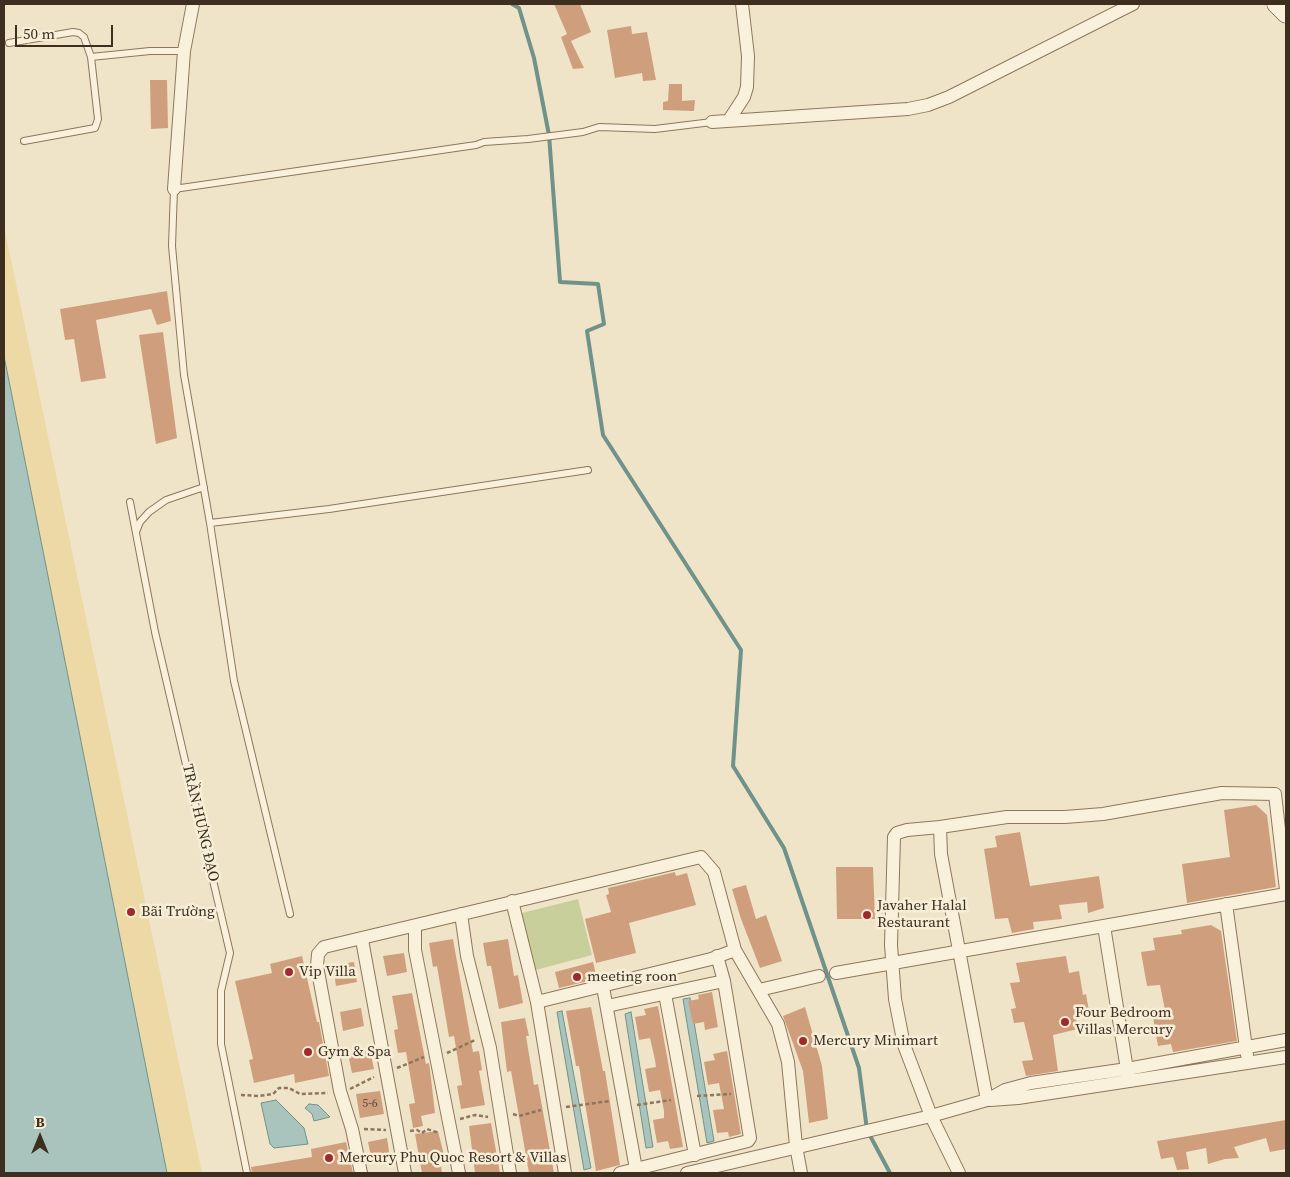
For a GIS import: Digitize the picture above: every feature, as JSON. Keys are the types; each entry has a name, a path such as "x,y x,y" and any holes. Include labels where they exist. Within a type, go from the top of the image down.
{"main road":[{"path":"1276,4 1286,14"}],"street":[{"path":"174,189 184,51 193,4"},
{"path":"729,120 744,97 747,87 748,56 742,4"},
{"path":"712,122 928,105 1094,25 1133,4"},
{"path":"959,1173 931,1116 904,1046 895,1000 892,963 894,837 897,833 907,830 1007,817 1056,818 1103,814 1222,794 1280,793 1286,890"},
{"path":"940,827 941,854 987,1100"},
{"path":"360,1173 352,1129 340,1091 317,966 318,954 324,947 362,940 512,901 701,857 714,872 735,950 778,1024 788,1062 796,1146 801,1173"},
{"path":"836,973 1286,894"},
{"path":"512,901 537,1002 565,1173"},
{"path":"1226,904 1248,1062"},
{"path":"462,914 467,956 488,1042 510,1173"},
{"path":"416,926 415,950 459,1173"},
{"path":"1104,926 1128,1075"},
{"path":"362,940 385,1074 405,1173"},
{"path":"537,1002 602,987 735,950"},
{"path":"620,1173 748,1141 750,1138 724,981 717,956"},
{"path":"759,990 819,976"},
{"path":"607,1006 724,981"},
{"path":"602,987 636,1169"},
{"path":"665,994 694,1155"},
{"path":"688,1173 837,1136 931,1116 987,1100 1018,1098 1286,1040"},
{"path":"1128,1075 1286,1057"}],"lane":[{"path":"10,42 79,33 84,37 90,57 98,119 95,128 24,141"},
{"path":"90,57 150,51 184,51"},
{"path":"290,914 234,681 210,523 184,375 172,246 174,189 476,145 488,141 528,139 567,132 583,132 599,127 655,129 712,122"},
{"path":"210,523 329,509 588,470"},
{"path":"136,533 140,522 166,500 204,487"},
{"name":"TRẦN HƯNG ĐẠO","path":"130,502 156,632 230,954 221,991 222,1044 247,1173"}],"path":[{"path":"436,1056 456,1050 473,1040 488,1042"},
{"path":"232,1095 259,1096 273,1094 279,1088 289,1088 300,1094 309,1095 340,1091"},
{"path":"352,1129 397,1128"}],"green space":[{"path":"578,899 592,955 532,971 518,914"}],"sand":[{"name":"Bãi Trường","path":"4,226 202,1173 167,1173 4,356"}],"water":[{"path":"4,356 63,651 167,1173 4,1173"},
{"path":"690,998 714,1141 707,1143 683,999"},
{"path":"562,1011 591,1168 584,1170 557,1012"},
{"path":"631,1012 653,1147 646,1148 625,1014"},
{"path":"276,1100 304,1128 308,1144 274,1148 270,1144 261,1103"},
{"path":"309,1104 318,1105 330,1117 314,1121 312,1114 305,1108"}],"building":[{"path":"554,4 580,4 591,32 571,41 584,68 573,69 561,37 567,34"},
{"path":"631,26 632,34 647,32 656,80 643,81 642,73 615,78 607,30"},
{"path":"150,80 167,80 168,128 151,129"},
{"path":"669,84 682,84 682,101 695,100 694,111 663,110 663,102 668,101"},
{"path":"167,291 171,321 157,325 151,309 96,320 106,378 81,382 74,339 65,340 60,309"},
{"path":"163,332 177,438 156,444 139,335"},
{"path":"1256,805 1267,815 1276,887 1187,903 1182,864 1230,857 1224,810"},
{"path":"1020,832 1030,886 1099,876 1104,908 1088,913 1087,902 1059,905 1062,919 1033,922 1034,929 1012,933 1008,918 995,919 984,849 997,847 995,836"},
{"path":"836,867 873,867 875,919 837,919"},
{"path":"675,872 676,876 687,873 696,905 629,923 636,953 596,963 585,919 611,912 606,895 609,894 608,888"},
{"path":"746,885 756,919 766,915 782,961 760,968 741,919 732,889"},
{"path":"1211,925 1221,931 1237,1041 1173,1052 1171,1044 1158,1046 1152,1012 1165,1010 1160,985 1147,986 1141,952 1155,950 1153,938 1182,934 1181,930"},
{"path":"453,939 473,1052 479,1051 482,1070 479,1071 485,1105 461,1109 457,1086 462,1085 454,1036 449,1037 437,966 433,967 429,943"},
{"path":"508,939 514,976 518,975 523,1003 499,1009 491,966 487,966 483,943"},
{"path":"404,953 407,972 387,976 383,956"},
{"path":"302,956 317,1022 319,1022 329,1076 295,1083 294,1074 254,1083 249,1060 253,1059 235,981 272,973 270,964"},
{"path":"1066,956 1069,973 1079,971 1083,995 1086,994 1089,1011 1075,1014 1078,1029 1053,1035 1058,1071 1026,1076 1022,1061 1033,1060 1024,1022 1014,1023 1011,1009 1016,1008 1010,983 1020,982 1016,963"},
{"path":"354,962 357,982 336,986 333,965"},
{"name":"meeting roon","path":"593,962 597,979 559,988 555,972"},
{"path":"712,992 718,1027 705,1030 704,1022 693,1024 688,1001 699,999 698,995"},
{"path":"412,993 426,1064 429,1063 435,1113 421,1116 423,1126 413,1128 409,1104 415,1103 406,1052 398,1053 394,1030 398,1029 392,996"},
{"path":"658,1006 683,1147 670,1149 668,1141 657,1143 653,1120 664,1118 664,1111 660,1090 649,1092 645,1069 656,1067 655,1060 650,1038 639,1040 635,1017 646,1015 644,1009"},
{"path":"591,1007 603,1071 605,1071 620,1165 596,1171 579,1066 576,1066 566,1011"},
{"name":"Mercury Minimart","path":"805,1007 822,1066 828,1119 809,1123 803,1071 783,1016"},
{"path":"361,1008 364,1026 343,1031 340,1012"},
{"path":"525,1018 529,1036 526,1036 534,1085 538,1084 554,1173 529,1173 511,1071 507,1072 501,1022"},
{"path":"370,1050 374,1069 352,1073 348,1054"},
{"path":"727,1051 741,1134 729,1137 728,1132 717,1133 713,1110 724,1109 719,1083 708,1085 704,1062 715,1060 713,1054"},
{"path":"380,1091 384,1114 360,1118 356,1094"},
{"path":"1286,1120 1286,1149 1270,1152 1266,1138 1234,1147 1239,1158 1225,1159 1208,1164 1206,1148 1186,1152 1189,1169 1177,1170 1173,1157 1161,1159 1157,1141"},
{"path":"491,1123 500,1173 475,1173 469,1126"},
{"path":"438,1131 445,1159 440,1160 442,1173 422,1173 415,1134"},
{"path":"387,1138 390,1158 372,1162 368,1142"},
{"name":"Mercury Phu Quoc Resort & Villas","path":"346,1142 353,1173 252,1173 251,1167 312,1157 311,1149"}],"waterway":[{"path":"512,4 519,8 534,58 549,135 560,282 598,284 604,324 587,331 603,435 741,650 733,766 784,848 859,1068 867,1130 890,1173"}],"place":[{"name":"Bãi Trường","path":"131,912"},
{"name":"Javaher Halal Restaurant","path":"867,915"},
{"name":"Vip Villa","path":"289,972"},
{"name":"meeting roon","path":"577,977"},
{"name":"Four Bedroom Villas Mercury","path":"1065,1022"},
{"name":"Mercury Minimart","path":"803,1041"},
{"name":"Gym & Spa","path":"308,1052"},
{"name":"Mercury Phu Quoc Resort & Villas","path":"329,1158"}]}
